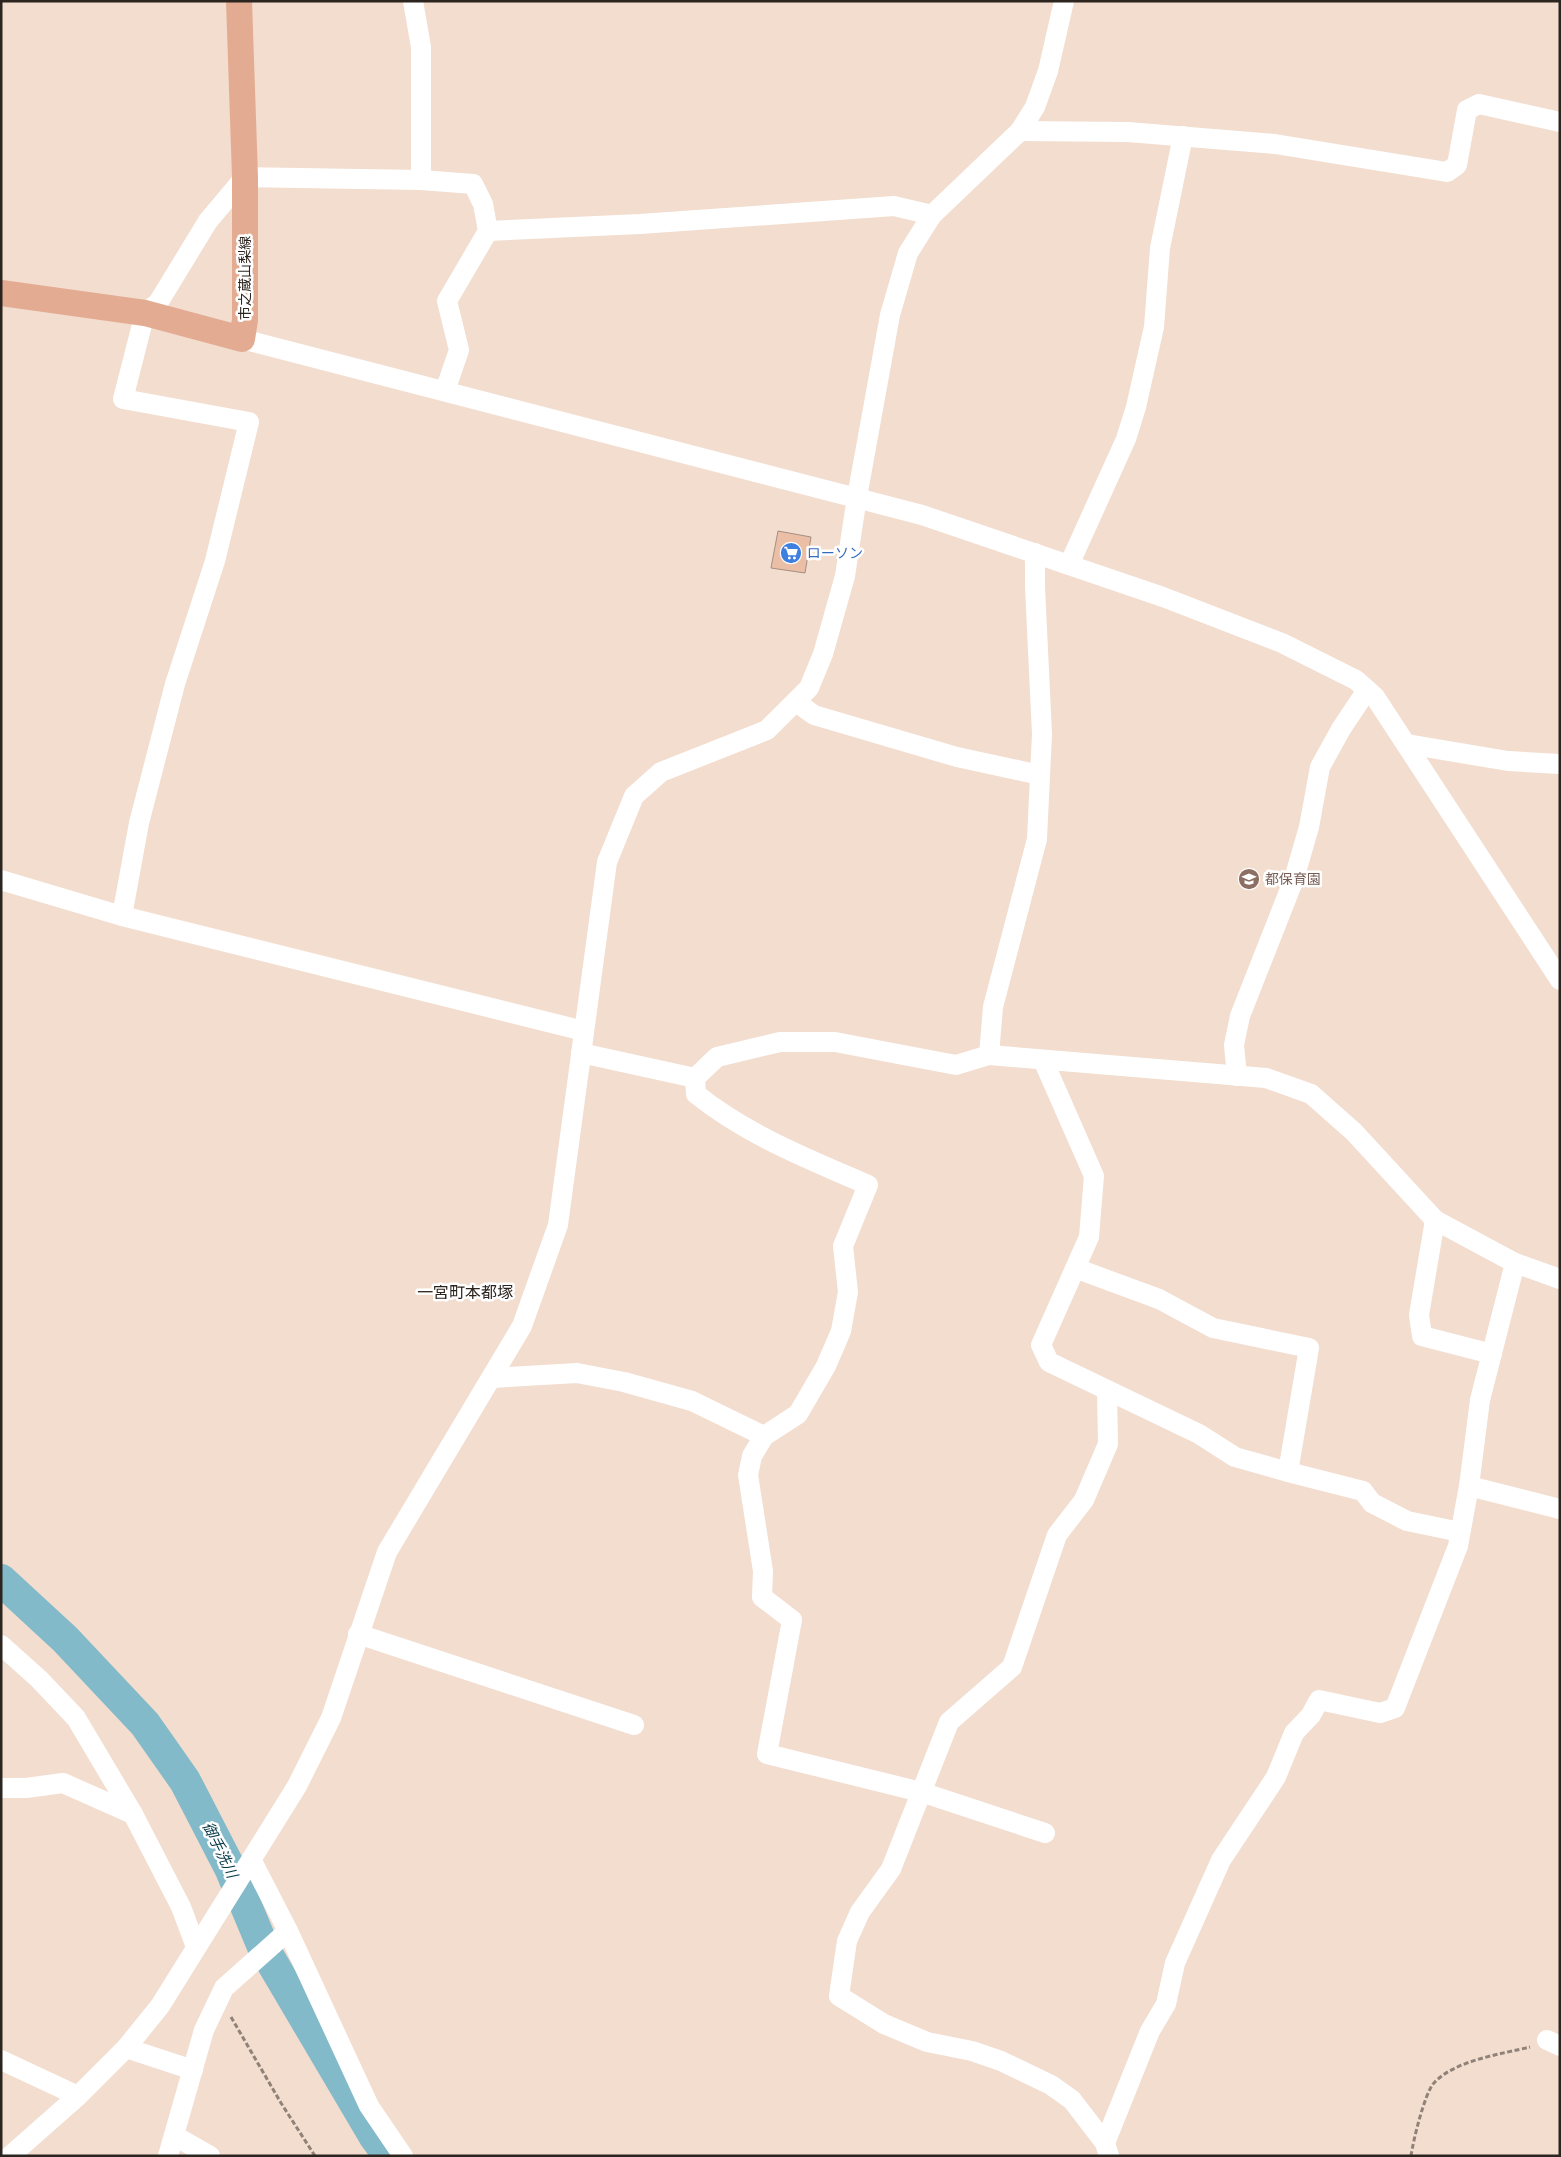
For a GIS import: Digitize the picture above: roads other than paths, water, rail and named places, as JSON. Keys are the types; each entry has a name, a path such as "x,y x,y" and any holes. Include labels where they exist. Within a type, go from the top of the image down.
{"main road":[{"name":"市之蔵山梨線","path":"1,293 145,313 242,339 246,320 245,177 239,1"}],"street":[{"path":"413,1 421,46 421,180"},
{"path":"10,2156 78,2096 126,2048 160,2006 297,1786 331,1718 387,1552 522,1326 558,1225 606,862 634,796 661,772 767,730 809,688 823,654 845,576 857,497 890,315 908,253 932,215 1020,131 1035,107 1048,71 1064,1"},
{"path":"1020,131 1128,132 1275,144 1447,172 1457,165 1467,110 1479,104 1560,122"},
{"path":"1069,565 1126,439 1136,407 1154,327 1160,248 1183,136"},
{"path":"122,916 139,823 175,684 214,561 249,422 124,399 145,313 158,303 208,220 245,177 421,180 473,184 483,204 488,231 447,301 459,350 445,391"},
{"path":"488,231 640,224 894,206 932,215"},
{"path":"242,339 922,515 1163,597 1282,643 1356,680 1375,697 1560,980"},
{"path":"989,1055 993,1007 1037,839 1042,734 1035,553"},
{"path":"1237,1076 1234,1045 1240,1016 1294,879 1310,826 1320,767 1341,729 1367,690"},
{"path":"796,702 814,715 824,718 956,756 1040,775"},
{"path":"1407,744 1508,761 1560,764"},
{"path":"3,886 584,1031"},
{"path":"1045,1833 921,1792 767,1754 792,1620 762,1597 763,1571 748,1475 752,1456 764,1436 798,1414 826,1366 841,1330 848,1292 843,1246 868,1185 783,1149 713,1107 696,1094 695,1078 717,1057 780,1042 835,1042 956,1066 989,1055 1266,1078 1311,1094 1354,1132 1435,1220 1515,1263 1560,1279"},
{"path":"581,1053 695,1078"},
{"path":"1043,1060 1094,1176 1089,1237 1041,1345 1049,1362 1199,1434 1235,1457 1363,1491 1372,1503 1407,1521 1460,1532"},
{"path":"1435,1220 1418,1315 1422,1336 1492,1354"},
{"path":"1107,2149 1150,2031 1166,2004 1175,1964 1221,1860 1276,1777 1294,1733 1311,1715 1319,1700 1380,1713 1395,1708 1458,1546 1469,1486 1480,1400 1515,1263"},
{"path":"1075,1268 1159,1299 1213,1328 1309,1348 1288,1472"},
{"path":"492,1378 577,1373 624,1382 692,1401 764,1436"},
{"path":"1106,1390 1108,1444 1084,1500 1057,1535 1012,1667 949,1722 891,1869 860,1912 847,1941 839,1996 884,2024 927,2042 987,2056 1051,2085 1072,2100 1107,2149"},
{"path":"1469,1486 1560,1509"},
{"path":"358,1634 634,1724"},
{"path":"1,1645 39,1679 76,1718 133,1814 181,1906 196,1947"},
{"path":"1,1788 26,1788 63,1783 133,1814"},
{"path":"252,1860 284,1935 369,2106 403,2156"},
{"path":"168,2156 204,2030 222,1992 284,1935"},
{"path":"126,2048 193,2070"},
{"path":"1,2060 78,2096"},
{"path":"175,2136 210,2156"}],"waterway":[{"name":"御手洗川","path":"1,1580 65,1639 145,1724 185,1781 231,1870 264,1949 375,2137 389,2156"}],"place":[{"name":"ローソン","path":"791,553"},
{"name":"都保育園","path":"1249,879"}],"district":[{"name":"一宮町本都塚","path":"465,1292"}]}
